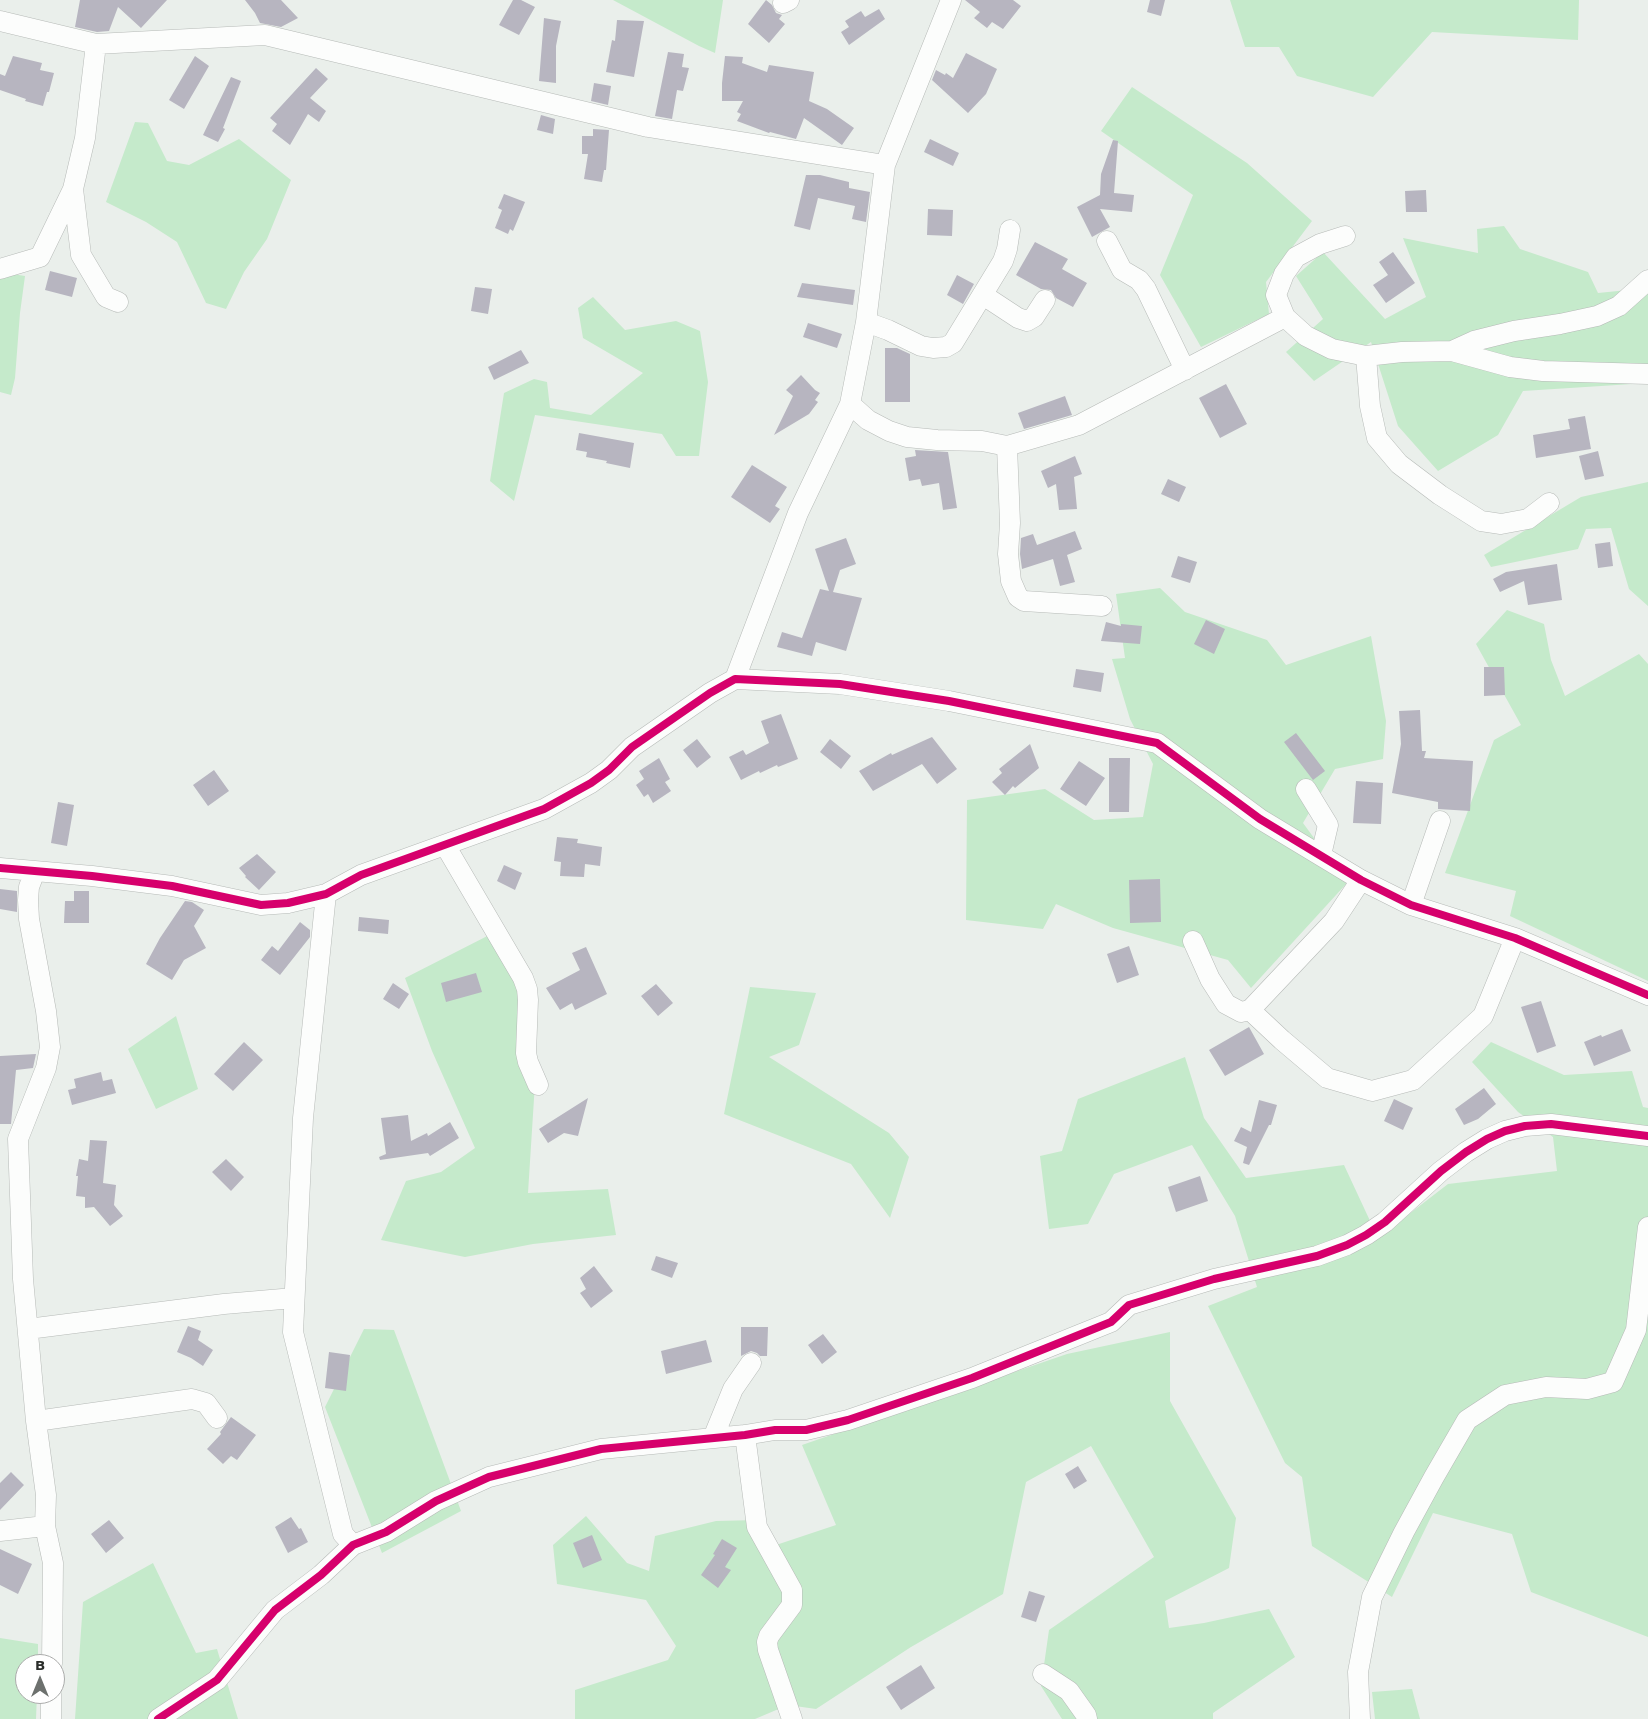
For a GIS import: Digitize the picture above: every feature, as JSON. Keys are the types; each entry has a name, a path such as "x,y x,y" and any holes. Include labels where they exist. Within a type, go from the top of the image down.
{"street":[{"path":"735,679 798,513 850,404 866,322 885,164 951,0"},
{"path":"0,21 96,44 264,35 648,127 885,164"},
{"path":"0,269 40,257 73,189 85,138 96,44"},
{"path":"73,189 81,254 106,297 118,302"},
{"path":"866,322 895,333 921,346 933,348 946,347 953,343 1003,261 1010,230"},
{"path":"1346,236 1320,244 1296,257 1284,274 1276,295 1285,317 1306,336 1332,349 1366,356 1402,352 1452,351 1510,366 1543,371 1648,374"},
{"path":"1107,241 1122,270 1139,280 1146,289 1185,370"},
{"path":"1452,351 1482,339 1514,331 1597,316 1619,306 1648,280"},
{"path":"982,295 1018,318 1027,321 1034,317 1045,300"},
{"path":"850,404 868,420 889,431 907,437 982,441 1007,446 1079,425 1285,317"},
{"path":"1366,356 1370,406 1377,438 1399,464 1440,495 1481,521 1501,524 1528,519 1549,504"},
{"path":"1007,446 1010,581 1018,597 1024,601 1102,606"},
{"path":"0,868 172,886 261,905 288,903 326,894 361,875 544,810 592,783 609,770 632,747 710,693 735,679 840,684 958,703 1157,743 1260,819 1361,880 1411,905 1515,938 1648,995"},
{"path":"1306,789 1328,825 1321,855"},
{"path":"1411,905 1440,821"},
{"path":"445,845 523,978 528,1000 526,1054 538,1085"},
{"path":"35,871 29,887 29,919 46,1011 50,1047 46,1068 18,1139 23,1279 36,1421 46,1495 45,1526 53,1563 52,1654"},
{"path":"1193,941 1210,979 1226,1004 1241,1012 1250,1010 1334,921 1361,880"},
{"path":"326,894 303,1118 293,1332 343,1534 353,1545"},
{"path":"1250,1010 1327,1078 1372,1091 1413,1080 1483,1016 1515,938"},
{"path":"158,1719 217,1680 274,1610 321,1575 353,1545 386,1532 436,1501 489,1477 601,1450 745,1435 775,1430 806,1430 848,1420 972,1378 1111,1322 1129,1305 1214,1279 1317,1256 1347,1245 1385,1222 1441,1171 1466,1152 1505,1131 1526,1126 1552,1124 1648,1136"},
{"path":"1360,1719 1358,1672 1372,1597 1404,1532 1467,1420 1504,1395 1546,1387 1587,1389 1613,1382 1636,1330 1648,1227"},
{"path":"28,1329 224,1304 294,1298"},
{"path":"713,1438 733,1389 752,1363"},
{"path":"36,1421 192,1399 206,1403 217,1418"},
{"path":"745,1435 757,1527 792,1590 792,1605 767,1642 768,1650 792,1719"},
{"path":"0,1531 45,1526"},
{"path":"1043,1674 1069,1691 1087,1719"},
{"path":"51,1704 51,1719"}],"green space":[{"path":"613,0 723,0 715,53 699,46"},
{"path":"1230,0 1579,0 1578,40 1432,32 1373,97 1297,76 1279,47 1245,47"},
{"path":"1132,87 1247,163 1312,221 1266,282 1269,314 1201,347 1160,275 1193,195 1101,131"},
{"path":"135,122 148,123 167,161 189,165 239,139 291,180 267,239 244,272 226,309 206,303 177,242 146,222 106,202"},
{"path":"1504,226 1520,249 1588,272 1598,293 1648,288 1648,383 1523,391 1498,435 1438,471 1398,426 1371,342 1314,381 1286,352 1323,319 1296,276 1323,252 1385,319 1426,297 1403,238 1478,253 1477,229"},
{"path":"0,272 25,276 15,378 11,395 0,392"},
{"path":"593,297 625,330 676,321 700,331 708,382 699,456 676,456 662,434 535,415 514,501 490,481 504,393 534,379 547,382 550,408 591,415 643,373 583,338 578,308"},
{"path":"1648,482 1648,606 1629,589 1611,528 1586,529 1578,549 1491,567 1484,555 1581,497"},
{"path":"1160,588 1185,612 1267,640 1286,665 1371,636 1386,721 1383,759 1335,769 1303,823 1347,883 1251,988 1228,960 1113,928 1056,904 1043,929 966,920 967,800 1045,789 1094,820 1143,817 1153,764 1130,719 1112,659 1125,658 1116,594"},
{"path":"1507,610 1544,624 1551,660 1565,696 1639,654 1648,664 1648,981 1510,916 1516,891 1445,873 1494,740 1521,725 1476,644"},
{"path":"503,928 527,1002 535,1083 528,1193 608,1189 616,1235 533,1244 465,1257 381,1240 406,1181 441,1172 475,1148 432,1051 405,978"},
{"path":"750,987 816,993 799,1045 769,1057 889,1133 909,1157 890,1218 851,1164 724,1114"},
{"path":"176,1016 198,1089 156,1109 128,1049"},
{"path":"1491,1042 1564,1075 1632,1071 1643,1107 1648,1108 1648,1637 1531,1592 1512,1534 1433,1513 1392,1597 1312,1546 1302,1477 1285,1463 1208,1306 1257,1287 1235,1216 1192,1145 1114,1174 1088,1224 1049,1229 1040,1156 1062,1151 1078,1099 1185,1057 1204,1118 1246,1178 1344,1165 1378,1238 1448,1184 1557,1171 1553,1137 1518,1112 1472,1062"},
{"path":"364,1329 394,1330 461,1511 382,1553 325,1407"},
{"path":"1170,1332 1170,1401 1236,1518 1229,1568 1165,1601 1169,1628 1204,1623 1269,1609 1295,1657 1213,1713 1213,1719 1062,1719 1041,1686 1049,1630 1154,1557 1091,1446 1026,1482 1003,1594 911,1647 816,1709 788,1705 755,1719 575,1719 575,1690 668,1660 676,1646 646,1600 557,1584 553,1545 586,1516 627,1563 649,1571 655,1536 716,1521 757,1520 773,1546 836,1525 802,1445 1067,1354"},
{"path":"153,1563 196,1653 217,1649 238,1719 75,1719 83,1602"},
{"path":"0,1638 38,1644 38,1654 15,1654 15,1704 37,1704 36,1719 0,1719"},
{"path":"1412,1689 1420,1719 1375,1719 1372,1692"}],"building":[{"path":"80,0 167,0 141,28 118,7 109,31 97,32 75,27"},
{"path":"245,0 281,0 298,18 281,27 260,23"},
{"path":"513,0 521,0 535,7 519,35 499,25"},
{"path":"766,0 772,5 776,13 782,15 779,19 785,24 769,43 748,24"},
{"path":"965,0 1013,0 1021,6 1003,29 992,22 987,28 974,18 980,12"},
{"path":"1150,0 1165,0 1161,16 1147,12"},
{"path":"879,9 885,19 849,45 841,32 849,27 845,21 861,11 865,17"},
{"path":"544,18 561,21 556,46 556,83 539,81"},
{"path":"617,20 644,21 634,77 606,72 612,40 615,41"},
{"path":"668,52 684,54 682,67 689,68 683,91 677,90 672,119 655,116"},
{"path":"966,53 997,69 986,94 968,113 932,80 936,70 945,75 946,73 953,78"},
{"path":"13,56 42,63 40,70 54,73 43,106 25,101 26,99 0,90 0,74 5,76"},
{"path":"195,56 209,66 184,109 169,100"},
{"path":"725,56 743,57 742,63 767,72 769,65 814,72 809,101 827,109 854,128 842,145 804,118 796,139 769,133 737,121 741,114 737,112 743,101 722,101"},
{"path":"316,68 328,79 310,98 326,111 319,122 308,114 290,145 272,131 277,124 270,118"},
{"path":"231,77 241,81 223,128 225,129 218,142 203,135"},
{"path":"594,83 611,86 608,105 591,101"},
{"path":"541,115 555,119 553,134 537,130"},
{"path":"593,129 609,130 606,170 604,170 602,182 584,179 588,154 582,154 582,136 593,136"},
{"path":"930,139 959,153 953,166 924,152"},
{"path":"1113,140 1118,141 1114,193 1134,195 1132,212 1100,209 1110,227 1092,237 1077,207 1100,195 1101,174"},
{"path":"806,175 820,175 849,182 849,188 870,192 866,222 852,219 855,206 818,198 810,230 794,226"},
{"path":"1426,190 1427,212 1406,212 1405,191"},
{"path":"504,194 525,202 513,231 510,229 508,234 495,228 502,210 498,208"},
{"path":"928,209 953,210 952,236 927,235"},
{"path":"1035,242 1068,259 1062,269 1087,283 1073,307 1056,298 1051,290 1041,289 1016,275"},
{"path":"1393,252 1415,283 1386,303 1373,285 1388,275 1379,262"},
{"path":"50,271 77,278 72,297 45,290"},
{"path":"957,275 974,284 963,304 947,295"},
{"path":"802,283 855,290 853,305 797,297"},
{"path":"475,287 492,289 488,314 471,311"},
{"path":"808,323 842,334 837,348 803,337"},
{"path":"885,348 897,348 910,354 910,402 885,402"},
{"path":"521,350 529,363 494,380 488,367"},
{"path":"801,375 820,393 815,400 818,402 809,414 774,435 793,396 786,390"},
{"path":"1226,384 1247,424 1220,438 1199,398"},
{"path":"1065,396 1072,415 1024,429 1018,413"},
{"path":"1585,416 1591,449 1536,458 1533,435 1570,429 1568,419"},
{"path":"579,433 634,443 630,468 586,457 587,452 576,450"},
{"path":"915,450 948,452 957,508 943,510 939,483 922,486 920,479 909,481 905,458 916,456"},
{"path":"1598,451 1604,476 1585,480 1579,456"},
{"path":"1075,456 1082,474 1074,477 1077,509 1059,510 1056,484 1048,488 1041,471"},
{"path":"752,465 787,487 775,506 780,509 770,523 731,497"},
{"path":"1168,479 1186,487 1179,502 1161,494"},
{"path":"1075,531 1082,549 1067,555 1075,582 1060,586 1053,559 1022,569 1020,554 1021,538 1033,534 1037,545"},
{"path":"846,538 856,564 840,570 833,592 862,598 846,651 816,642 812,656 777,647 782,632 802,638 820,589 829,591 815,549"},
{"path":"1610,542 1613,566 1598,568 1595,544"},
{"path":"1178,556 1197,562 1190,583 1171,577"},
{"path":"1557,564 1562,600 1528,605 1524,581 1500,592 1493,579 1506,572"},
{"path":"1206,620 1225,629 1214,654 1194,644"},
{"path":"1106,622 1121,626 1121,624 1142,626 1140,644 1101,641"},
{"path":"1484,667 1504,667 1505,695 1484,696"},
{"path":"1076,669 1104,673 1101,692 1073,687"},
{"path":"1420,710 1422,751 1426,751 1424,758 1473,761 1470,811 1438,809 1438,802 1392,793 1401,744 1399,711"},
{"path":"781,714 798,759 778,767 777,765 760,773 759,771 741,780 729,757 743,750 746,755 769,743 761,721"},
{"path":"1296,733 1325,771 1313,780 1284,742"},
{"path":"932,737 957,769 937,784 922,764 873,791 859,771 891,753 892,755"},
{"path":"697,739 711,757 697,768 683,750"},
{"path":"830,739 851,756 841,769 820,752"},
{"path":"1030,744 1039,768 1015,788 1013,786 1005,795 992,782 1002,773 999,769"},
{"path":"659,758 670,779 665,782 671,791 653,803 648,794 644,797 636,785 644,779 639,771"},
{"path":"1109,758 1130,758 1129,812 1109,812"},
{"path":"1079,761 1105,778 1086,806 1060,789"},
{"path":"214,770 229,791 208,806 193,785"},
{"path":"1356,781 1383,783 1381,824 1353,823"},
{"path":"58,802 74,805 67,846 51,843"},
{"path":"557,837 578,839 577,843 602,847 600,866 585,864 584,877 560,876 561,862 554,861"},
{"path":"257,854 276,872 259,890 245,877 239,868"},
{"path":"504,865 522,873 515,890 497,881"},
{"path":"1160,879 1161,922 1130,923 1129,880"},
{"path":"0,889 17,891 17,912 0,909"},
{"path":"74,891 89,891 89,923 64,923 65,901 74,901"},
{"path":"185,901 192,902 204,910 194,926 206,948 184,960 172,980 146,964 160,938"},
{"path":"359,917 389,920 388,934 358,931"},
{"path":"300,922 310,930 310,937 280,975 261,960 272,946 278,951"},
{"path":"1129,946 1139,975 1117,983 1107,954"},
{"path":"586,947 607,994 575,1010 572,1003 560,1010 546,988 580,970 572,953"},
{"path":"476,973 482,992 446,1002 441,983"},
{"path":"393,983 409,994 399,1009 383,999"},
{"path":"656,984 673,1003 658,1016 641,996"},
{"path":"1541,1001 1556,1046 1537,1053 1521,1007"},
{"path":"1249,1027 1264,1054 1225,1076 1209,1050"},
{"path":"1622,1029 1631,1051 1594,1066 1584,1042"},
{"path":"244,1042 263,1060 233,1091 214,1074"},
{"path":"36,1054 33,1068 16,1070 11,1124 0,1124 0,1056"},
{"path":"101,1072 103,1081 112,1079 116,1093 72,1105 68,1090 76,1088 74,1079"},
{"path":"1484,1088 1496,1104 1478,1119 1464,1125 1455,1109"},
{"path":"588,1098 578,1136 564,1133 548,1143 539,1129"},
{"path":"1394,1099 1413,1108 1403,1130 1384,1121"},
{"path":"1259,1100 1277,1105 1271,1125 1269,1125 1249,1165 1243,1163 1247,1147 1234,1141 1241,1127 1251,1132"},
{"path":"408,1115 411,1141 427,1133 428,1136 450,1122 459,1138 430,1156 428,1153 380,1160 379,1157 386,1154 381,1118"},
{"path":"90,1140 107,1141 103,1183 116,1185 114,1205 123,1216 110,1226 94,1207 85,1208 85,1197 76,1196 78,1176 76,1176 79,1159 88,1161"},
{"path":"226,1159 244,1177 231,1191 212,1172"},
{"path":"1200,1176 1208,1201 1176,1212 1168,1187"},
{"path":"656,1256 678,1263 672,1278 651,1270"},
{"path":"594,1266 613,1291 591,1308 580,1293 586,1289 580,1278"},
{"path":"188,1326 201,1331 198,1340 213,1350 203,1366 177,1352"},
{"path":"741,1327 768,1327 767,1356 760,1356 751,1351 741,1356"},
{"path":"823,1334 837,1352 822,1364 808,1345"},
{"path":"706,1340 712,1362 666,1374 661,1351"},
{"path":"329,1352 350,1355 346,1391 325,1388"},
{"path":"231,1417 256,1435 237,1460 231,1456 223,1464 207,1449 221,1434 220,1432"},
{"path":"1078,1466 1087,1481 1074,1489 1065,1474"},
{"path":"11,1472 24,1485 0,1510 0,1483"},
{"path":"291,1517 299,1529 301,1528 308,1542 288,1553 275,1527"},
{"path":"109,1520 124,1538 106,1553 91,1534"},
{"path":"592,1535 602,1560 583,1568 573,1543"},
{"path":"722,1539 737,1548 725,1567 731,1570 718,1588 701,1575 715,1555 713,1554"},
{"path":"0,1549 32,1564 18,1594 0,1585"},
{"path":"1029,1591 1045,1596 1036,1622 1021,1617"},
{"path":"921,1665 935,1688 901,1710 886,1687"}],"cycle path":[{"path":"0,868 92,876 172,886 261,905 288,903 326,894 361,875 544,809 591,783 609,770 632,747 710,693 735,679 840,684 949,701 1157,743 1260,819 1361,880 1411,905 1515,938 1648,995"},
{"path":"158,1719 217,1680 275,1610 321,1575 353,1545 386,1532 436,1501 489,1477 601,1449 745,1435 775,1430 806,1430 848,1420 972,1378 1111,1322 1129,1305 1214,1279 1317,1256 1347,1245 1385,1222 1441,1171 1466,1152 1505,1131 1525,1126 1551,1124 1648,1136"}]}
